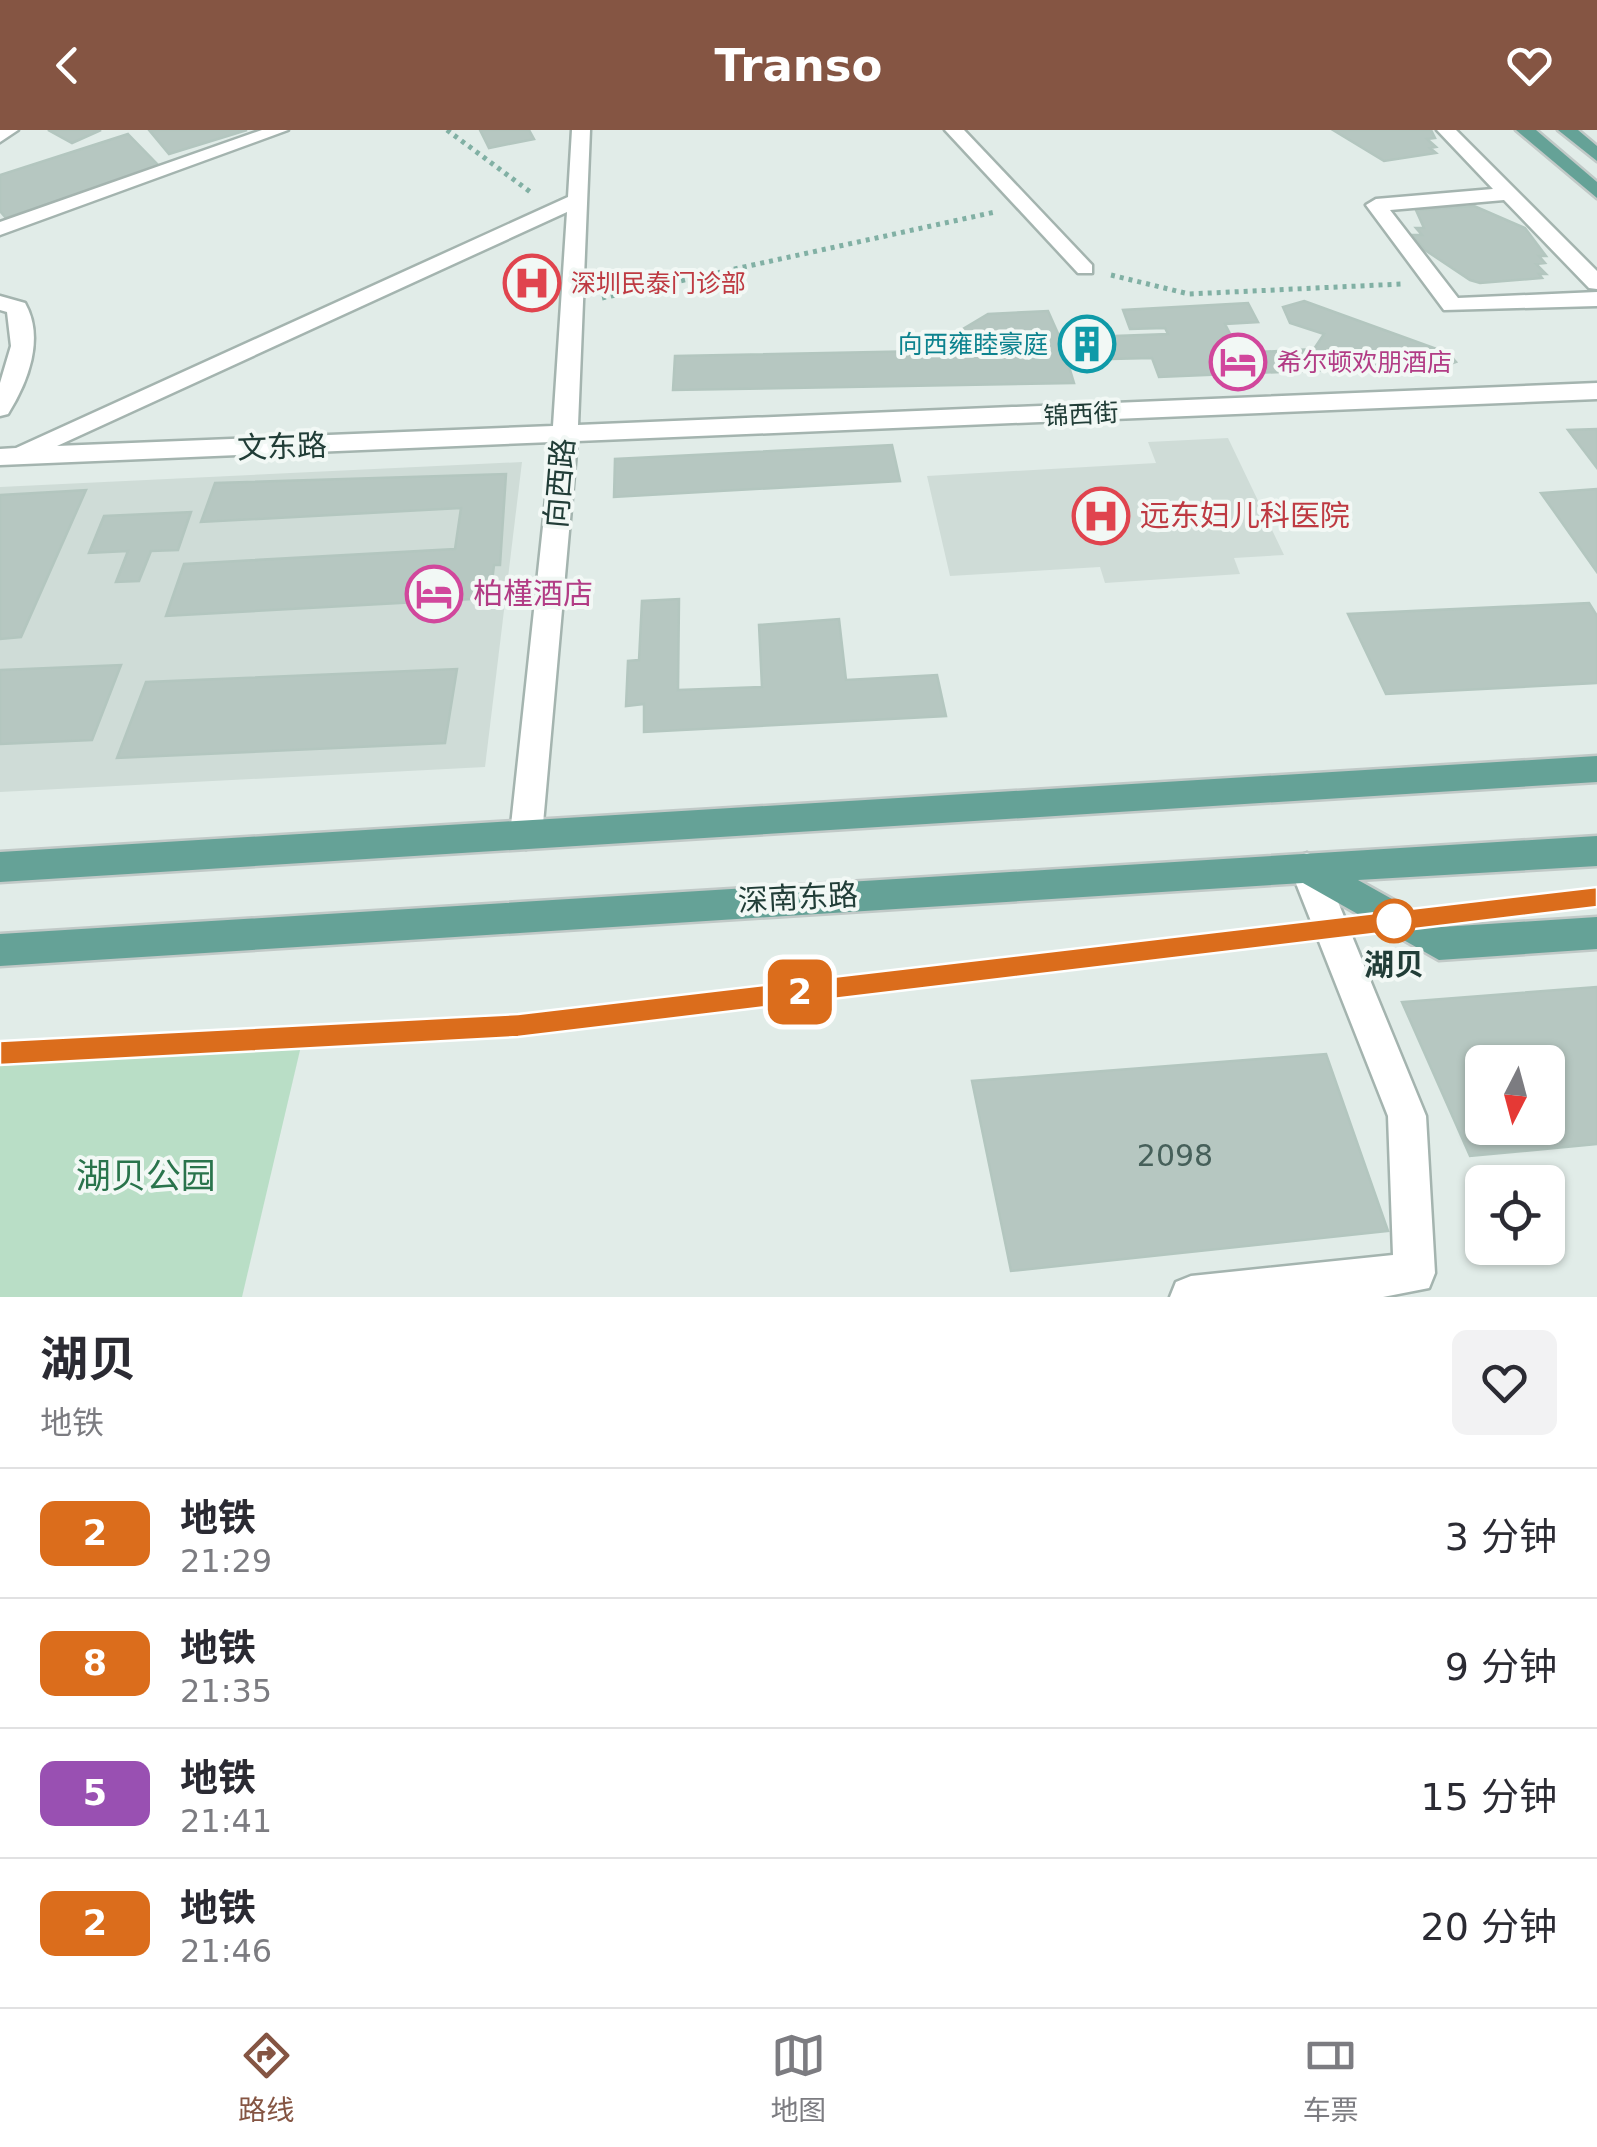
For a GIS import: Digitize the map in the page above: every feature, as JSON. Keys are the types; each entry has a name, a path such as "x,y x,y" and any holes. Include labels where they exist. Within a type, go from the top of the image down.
{"main road":[{"path":"1525,130 1597,192"},
{"path":"1567,130 1597,155"},
{"path":"0,867 1597,769"},
{"name":"深南东路","path":"0,950 1597,851"},
{"path":"1306,868 1439,944 1597,933"}],"street":[{"path":"0,136 9,130"},
{"path":"0,229 279,130"},
{"name":"向西路","path":"526,835 565,436 581,130"},
{"path":"954,130 1085,270"},
{"path":"1446,130 1597,283"},
{"path":"1512,194 1376,204 1452,305 1597,299"},
{"path":"6,457 579,198"},
{"path":"0,303 17,308 23,320 18,374 0,408"},
{"name":"锦西街","path":"565,436 1597,391"},
{"name":"文东路","path":"6,457 565,436"},
{"path":"1191,1297 1414,1273 1407,1116 1306,868"}],"path":[{"path":"447,130 554,210"},
{"path":"574,304 1025,205"},
{"path":"1085,270 1189,294 1402,284 1412,297"}],"shaded area":[{"name":"远东妇儿科医院","path":"1228,438 1284,555 1234,558 1240,574 1105,583 1100,567 950,576 927,476 1156,463 1148,442"},
{"path":"522,462 485,767 0,792 0,487"}],"green space":[{"name":"湖贝公园","path":"301,1046 242,1297 0,1297 0,1066"}],"building":[{"path":"48,130 101,130 72,143"},
{"path":"149,130 247,130 169,154"},
{"path":"480,130 529,130 534,139 489,148"},
{"path":"1333,130 1431,130 1435,138 1427,139 1436,147 1430,148 1436,153 1384,161"},
{"path":"128,134 160,167 6,218 0,211 0,175"},
{"path":"1474,206 1525,228 1546,256 1539,256 1545,263 1536,264 1546,274 1539,274 1542,278 1480,283 1470,280 1425,250 1412,235 1422,235 1416,228 1424,228 1416,210"},
{"name":"向西雍睦豪庭","path":"1304,301 1448,353 1456,362 1436,369 1413,362 1402,367 1159,377 1152,358 1067,360 1074,383 673,390 675,356 926,351 988,314 1048,311 1060,338 1168,334 1165,328 1130,329 1123,310 1248,303 1258,322 1225,324 1240,353 1314,349 1324,334 1290,323 1283,307"},
{"path":"1597,429 1597,468 1568,430"},
{"path":"892,445 900,481 614,497 615,459"},
{"path":"506,474 500,565 494,565 490,598 166,616 184,564 455,549 461,508 201,522 215,483"},
{"path":"1597,489 1597,572 1541,493"},
{"path":"86,490 21,637 0,639 0,495"},
{"path":"191,512 178,550 151,551 139,581 116,582 128,551 89,553 104,516"},
{"path":"679,599 678,690 762,687 759,625 839,619 846,680 937,675 946,716 644,732 644,704 626,706 628,661 639,660 642,601"},
{"path":"1589,603 1597,616 1597,683 1386,694 1348,614"},
{"path":"121,665 92,740 0,744 0,670"},
{"path":"457,669 445,743 117,758 146,682"},
{"path":"1597,987 1597,1144 1470,1156 1465,1145 1565,1145 1565,1045 1465,1045 1465,1145 1402,1002"},
{"path":"1326,1054 1388,1231 1011,1271 972,1081"}],"metro line":[{"name":"2","path":"0,1053 518,1026 1597,897"}],"place":[{"name":"深圳民泰门诊部","path":"532,283"},
{"name":"向西雍睦豪庭","path":"1087,344"},
{"name":"希尔顿欢朋酒店","path":"1238,362"},
{"name":"远东妇儿科医院","path":"1101,516"},
{"name":"柏槿酒店","path":"434,594"},
{"name":"湖贝","path":"1394,921"}]}
